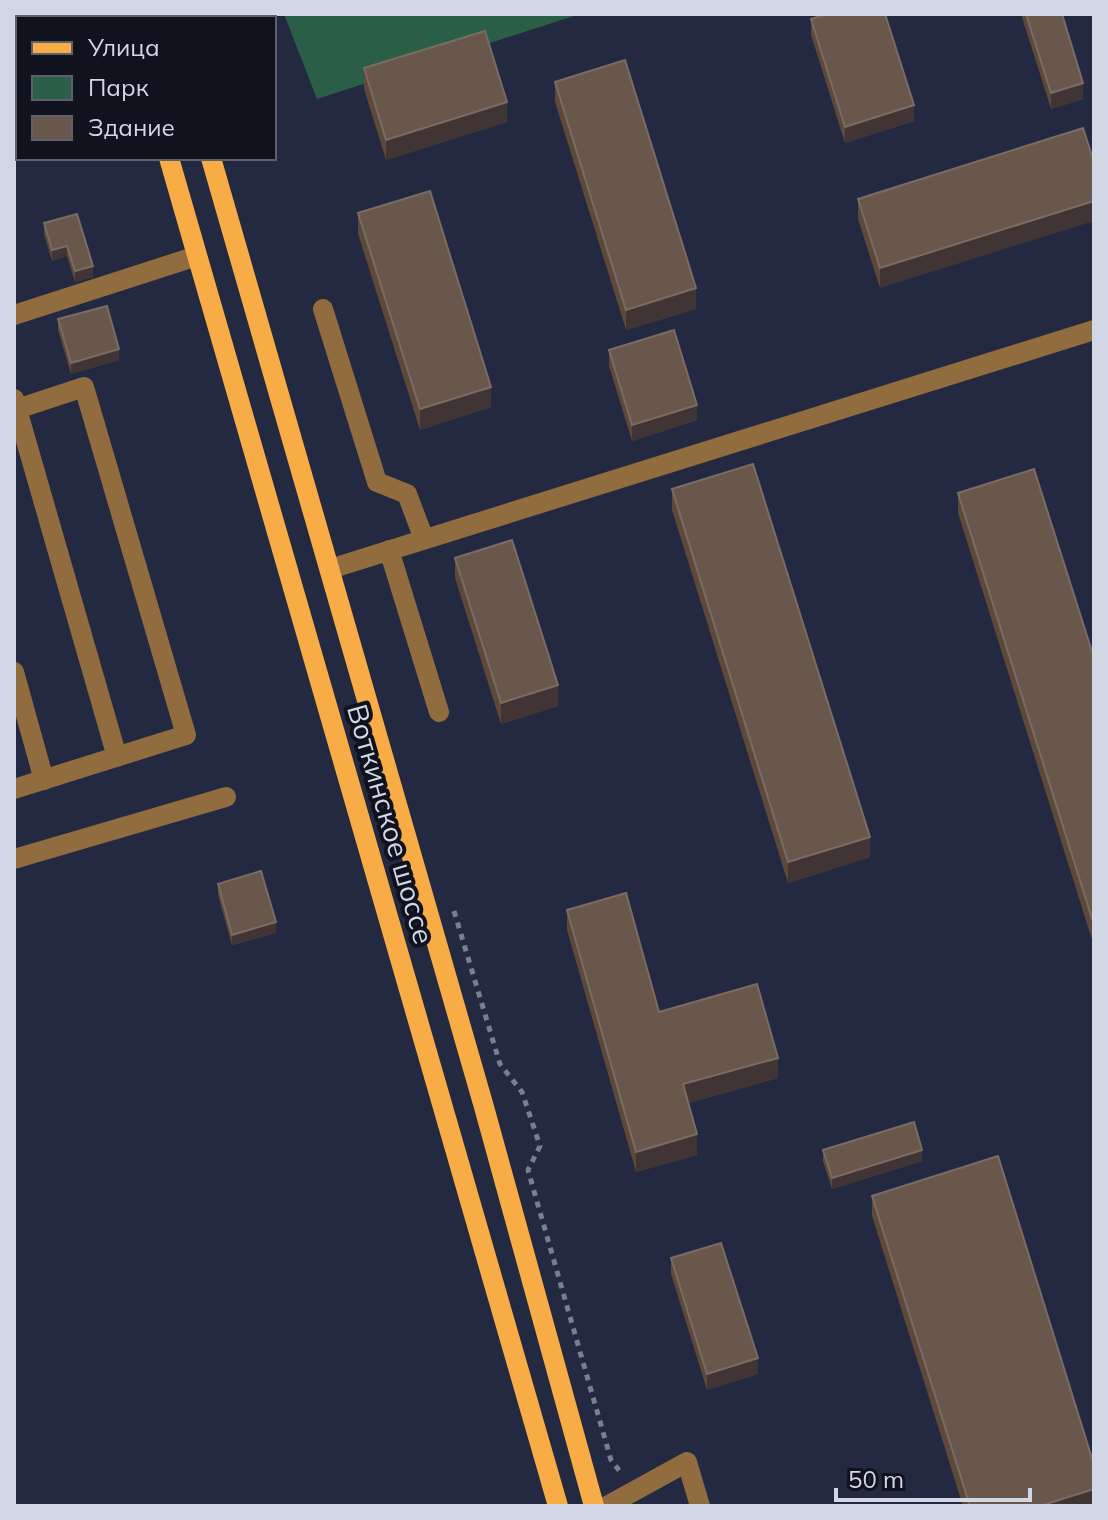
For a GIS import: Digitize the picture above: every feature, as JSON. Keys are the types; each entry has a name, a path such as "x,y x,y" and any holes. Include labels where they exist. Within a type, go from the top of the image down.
{"main road":[{"name":"Воткинское шоссе","path":"170,160 558,1506"},
{"name":"Воткинское шоссе","path":"212,160 594,1506"}],"lane":[{"path":"14,315 197,256"},
{"path":"323,309 377,482 407,494 424,539"},
{"path":"330,569 1094,330"},
{"path":"14,789 44,780 117,757 186,735 84,387 16,404 117,757"},
{"path":"389,550 439,712"},
{"path":"14,672 44,780"},
{"path":"14,859 226,797"},
{"path":"607,1506 687,1462 700,1506"}],"green space":[{"path":"284,14 580,14 317,99"}],"building":[{"path":"827,14 885,14 914,105 845,127 811,19"},
{"path":"1026,14 1062,14 1083,83 1051,93"},
{"path":"485,31 507,102 386,140 364,68"},
{"path":"625,60 696,288 626,310 555,82"},
{"path":"1083,128 1094,162 1094,201 880,268 858,199"},
{"path":"430,191 491,387 420,409 358,213"},
{"path":"77,214 93,266 75,271 67,246 52,250 44,223"},
{"path":"107,306 119,349 71,363 58,319"},
{"path":"674,330 697,405 632,425 609,350"},
{"path":"753,464 870,837 788,862 672,489"},
{"path":"1034,469 1094,658 1094,925 958,493"},
{"path":"512,540 558,685 501,703 455,558"},
{"path":"261,871 276,922 232,935 218,884"},
{"path":"626,893 659,1012 757,984 778,1058 683,1084 697,1134 636,1152 567,910"},
{"path":"914,1122 922,1150 832,1178 823,1150"},
{"path":"998,1156 1094,1465 1094,1489 1040,1506 970,1506 872,1196"},
{"path":"721,1243 758,1358 707,1374 671,1258"}]}
